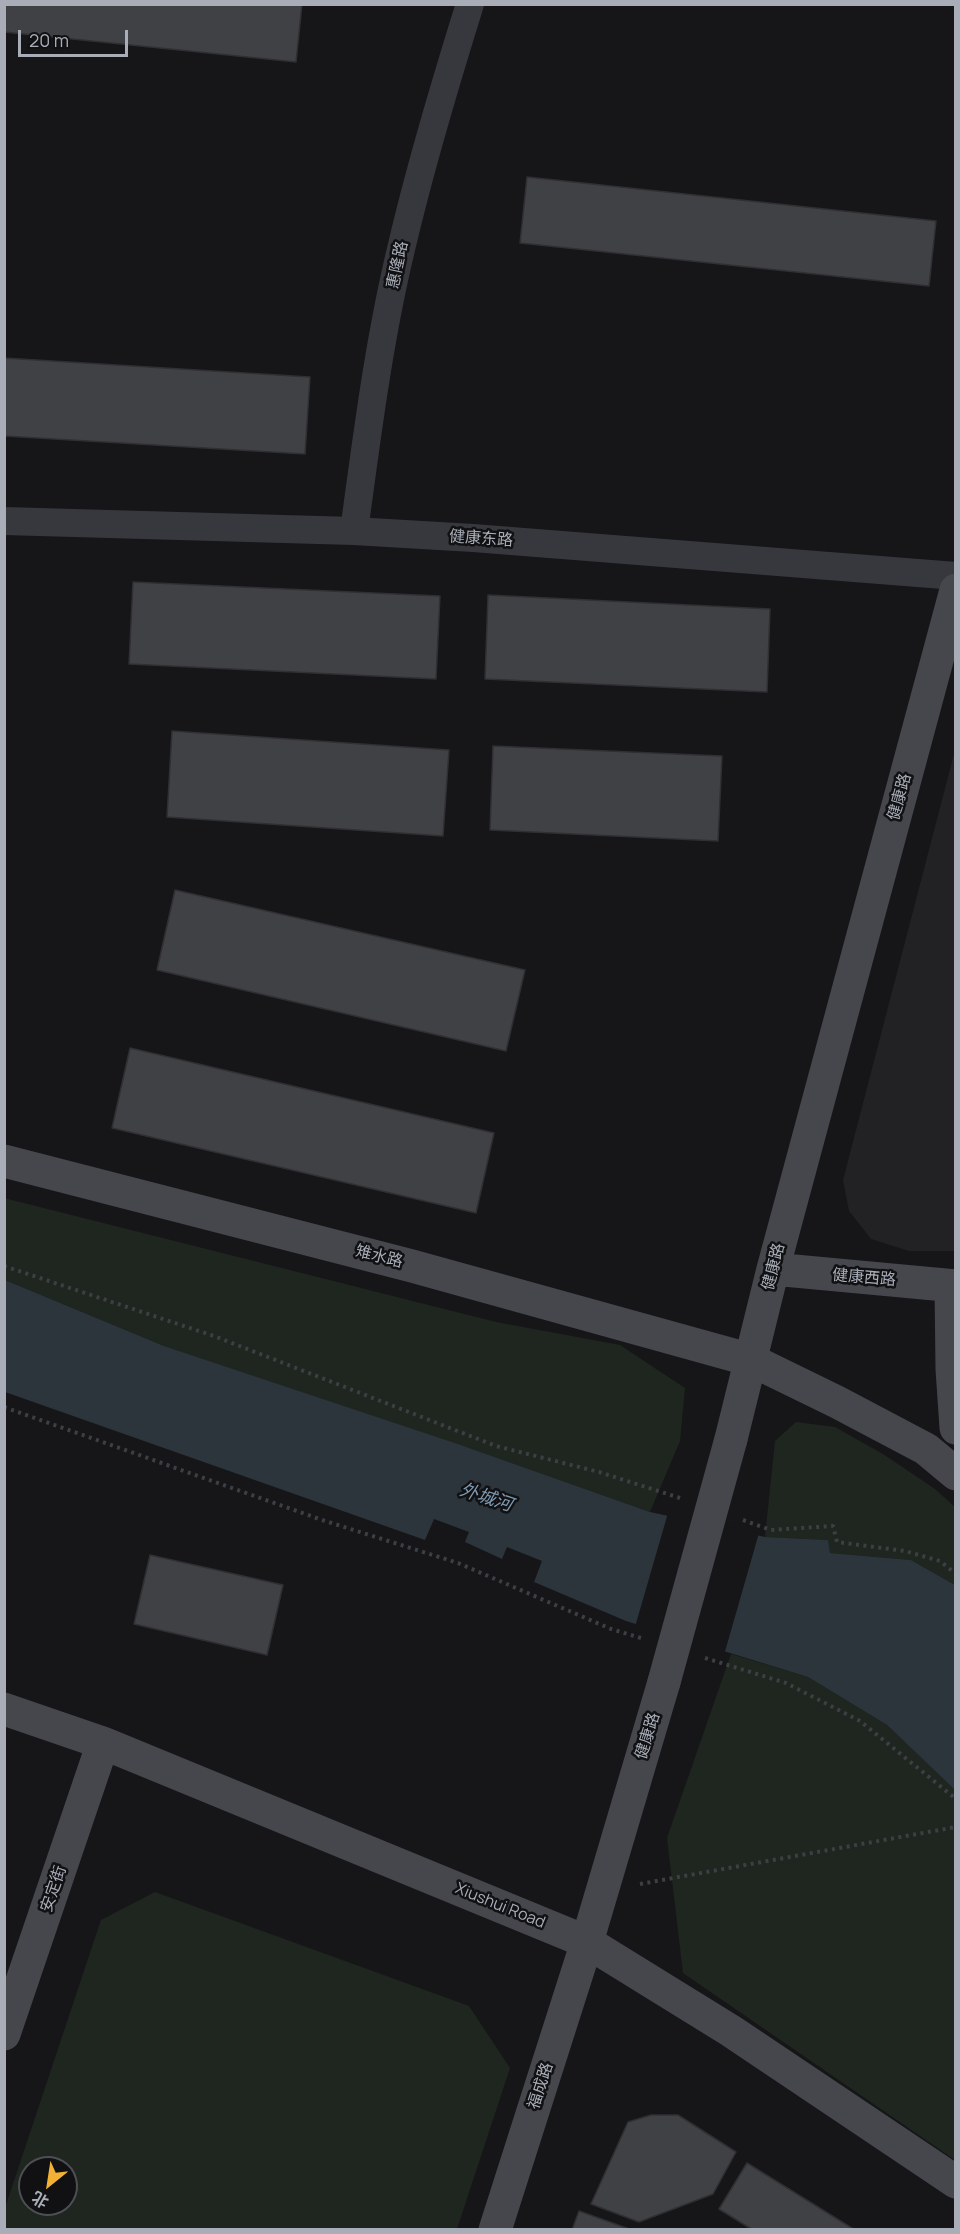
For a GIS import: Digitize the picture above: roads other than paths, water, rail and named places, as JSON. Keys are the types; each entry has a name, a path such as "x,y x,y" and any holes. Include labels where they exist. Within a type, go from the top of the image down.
{"street":[{"name":"惠隆路","path":"354,531 370,409 402,246 470,4"},
{"name":"健康东路","path":"4,521 354,531 473,538 956,576"},
{"name":"健康路","path":"587,1942 664,1682 731,1439 773,1269 956,590"},
{"name":"雉水路","path":"4,1161 412,1266 752,1360 926,1449 956,1474"},
{"name":"健康西路","path":"773,1269 953,1286"},
{"path":"953,1286 952,1369 956,1428"},
{"name":"Xiushui Road","path":"4,1709 103,1743 587,1942 731,2031 956,2182"},
{"name":"安定街","path":"4,2034 103,1743"},
{"name":"福成路","path":"495,2229 587,1942"}],"water":[{"name":"外城河","path":"5,1280 164,1346 458,1444 650,1512 765,1537 828,1540 830,1553 911,1560 955,1585 955,1790 887,1725 808,1677 626,1621 534,1582 542,1561 507,1547 502,1559 465,1542 469,1532 434,1519 425,1540 5,1392"}]}
